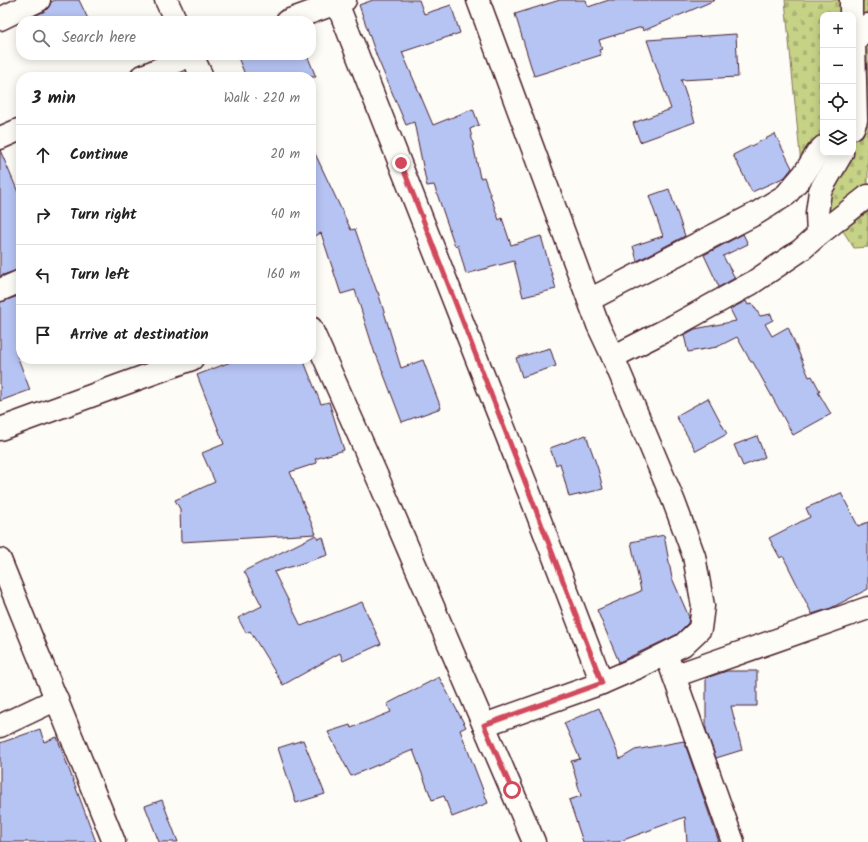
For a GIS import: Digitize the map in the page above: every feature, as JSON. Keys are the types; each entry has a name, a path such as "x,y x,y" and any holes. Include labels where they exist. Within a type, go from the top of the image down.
{"street":[{"path":"0,20 39,0"},
{"path":"166,0 174,16"},
{"path":"478,0 598,325 674,502 694,556 703,606 700,629 684,645 666,655 602,683 484,725"},
{"path":"851,0 851,12"},
{"path":"301,16 341,2 602,683"},
{"path":"856,37 868,25"},
{"path":"854,48 857,121"},
{"path":"152,72 180,60"},
{"path":"194,60 200,72"},
{"path":"0,138 16,131"},
{"path":"589,300 757,213 786,195 804,174 820,150"},
{"path":"818,235 817,213 820,191 840,156"},
{"path":"613,357 674,326 752,283 801,250 868,196"},
{"path":"0,290 16,283"},
{"path":"316,339 380,483 534,842"},
{"path":"0,429 178,364"},
{"path":"1,563 114,842"},
{"path":"674,676 868,608"},
{"path":"666,655 733,842"},
{"path":"0,726 57,699"}],"green space":[{"path":"785,0 868,0 868,247 854,248 801,165"}],"building":[{"path":"55,0 79,0 87,16 34,16 45,11 51,2"},
{"path":"373,0 419,0 424,14 451,5 460,33 402,52 433,125 473,109 479,125 470,129 480,178 484,177 499,220 502,218 511,245 541,236 556,289 523,297 514,261 466,274 458,245 455,246 434,185 427,186 414,122 406,125 377,57 359,5"},
{"path":"560,0 586,0 588,7 609,0 715,0 643,31 642,27 599,40 602,49 599,50 601,55 534,76 515,14"},
{"path":"736,34 738,77 681,80 695,122 640,142 633,123 671,109 647,40"},
{"path":"239,60 309,60 314,72 244,72"},
{"path":"775,134 792,168 785,177 752,192 733,155"},
{"path":"0,150 16,187 16,271 0,276"},
{"path":"316,156 351,230 355,229 378,292 401,368 423,360 441,408 402,422 375,354 355,290 341,294 321,233 316,236"},
{"path":"669,189 685,236 637,261 633,246 663,236 649,196"},
{"path":"743,234 748,244 723,256 735,278 719,287 704,255"},
{"path":"16,297 16,364 20,364 30,390 0,401 0,302"},
{"path":"746,301 748,305 752,303 760,316 771,314 773,320 765,324 772,336 788,327 809,377 812,376 820,391 818,392 831,414 793,435 753,362 751,362 737,337 717,347 688,352 684,335 695,329 736,321 730,309"},
{"path":"550,348 556,366 522,377 516,358"},
{"path":"225,364 305,364 321,404 329,402 344,450 315,459 317,463 290,472 316,534 181,542 180,509 175,500 215,482 202,453 224,444 197,375"},
{"path":"708,398 727,434 696,451 676,416"},
{"path":"586,435 598,469 603,489 569,497 560,463 556,465 550,448"},
{"path":"757,436 765,457 743,466 734,445"},
{"path":"841,493 858,526 868,522 868,589 831,608 812,614 783,556 780,558 769,538 810,517 806,508"},
{"path":"316,535 318,539 323,537 328,555 274,572 301,626 362,602 381,644 343,661 340,653 283,685 250,631 246,633 238,618 262,606 244,571"},
{"path":"664,535 672,578 689,617 688,623 676,635 619,662 597,610 641,591 631,542"},
{"path":"727,671 757,671 757,706 731,706 742,750 716,758 706,730 706,678"},
{"path":"439,677 466,727 460,730 488,803 452,817 444,796 432,800 413,750 351,776 328,732 350,725 351,728 391,712 387,704"},
{"path":"599,708 620,759 635,750 684,741 719,842 687,842 685,817 618,842 583,842 569,800 581,796 571,761 580,759 564,723"},
{"path":"40,729 44,742 57,737 96,842 0,842 0,743"},
{"path":"303,740 325,794 296,803 278,748"},
{"path":"162,800 178,842 159,842 145,806"}],"route":[{"path":"401,163 602,683 484,725 512,790"}]}
